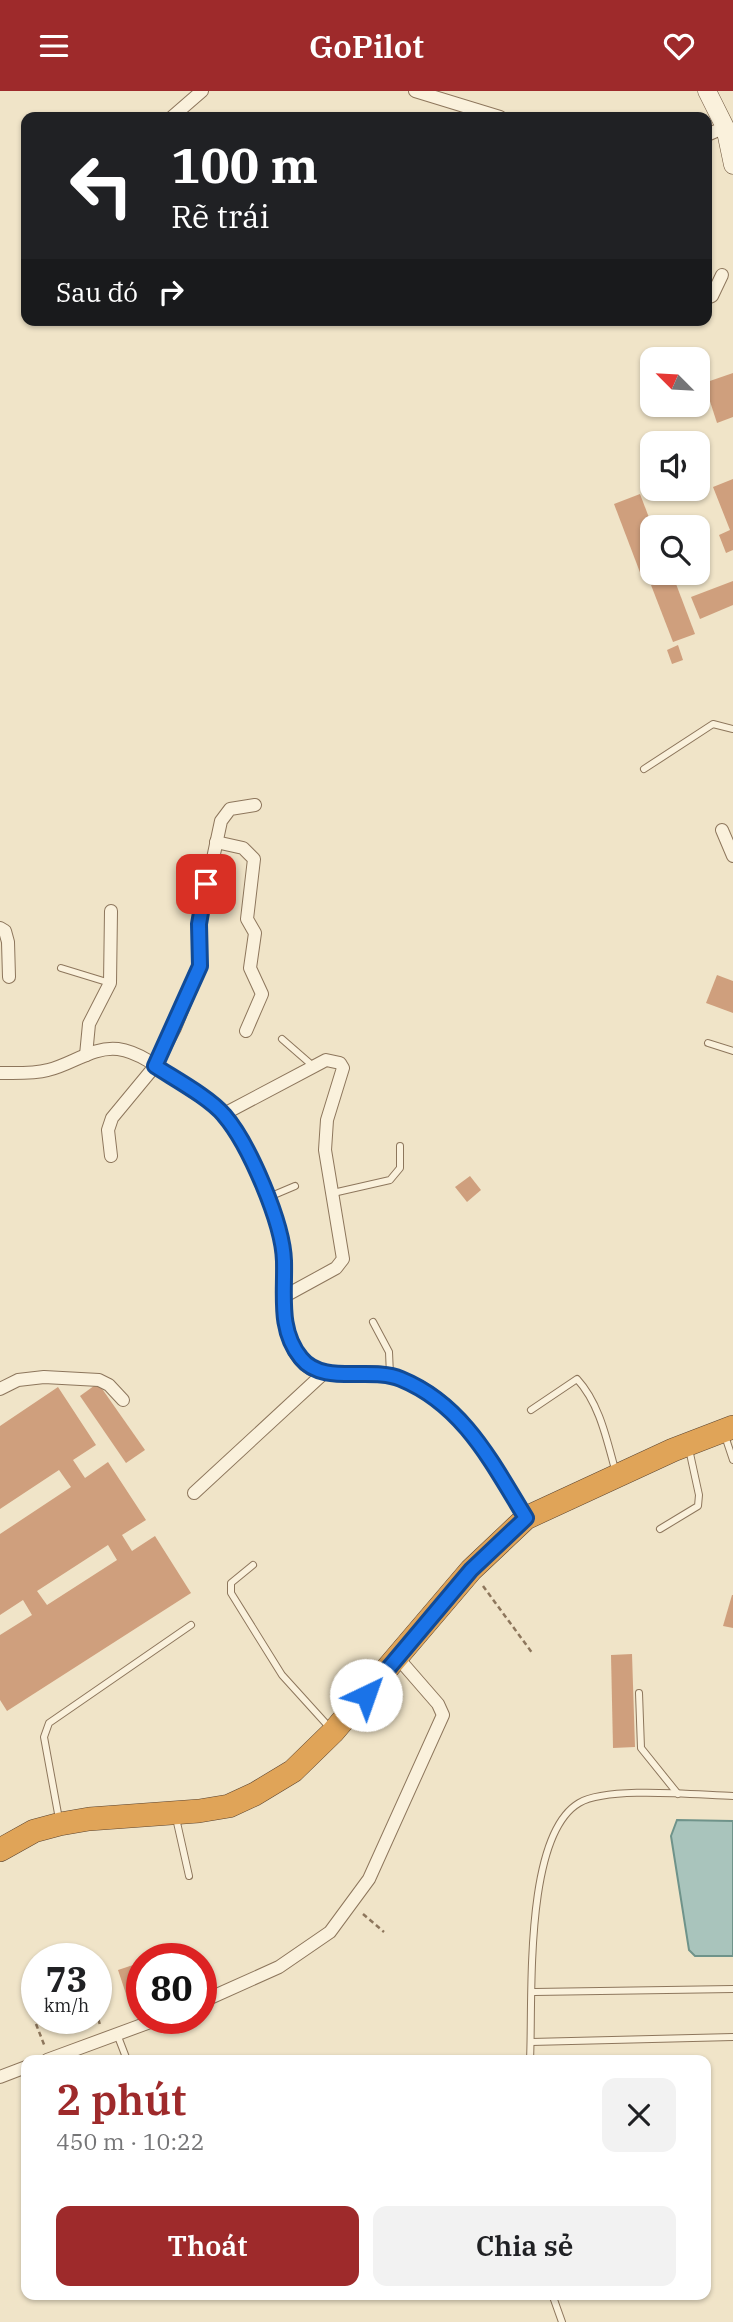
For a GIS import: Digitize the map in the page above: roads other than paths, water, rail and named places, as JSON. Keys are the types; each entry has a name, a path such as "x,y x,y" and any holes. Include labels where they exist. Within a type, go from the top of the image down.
{"highway":[{"path":"0,1850 34,1831 60,1824 229,1806 256,1794 293,1770 333,1732 471,1570 526,1518 616,1475 728,1429"}],"main road":[{"path":"707,91 725,127 732,160"}],"street":[{"path":"178,112 202,91"},
{"path":"415,91 484,112"},
{"path":"712,133 725,127"},
{"path":"712,296 722,275"},
{"path":"111,1156 108,1130 112,1118 155,1066 200,966 199,924 224,813 255,805"},
{"path":"722,830 733,856"},
{"path":"216,842 243,848 254,859 247,919 256,933 250,968 262,994 246,1031"},
{"path":"86,1055 89,1024 110,983 111,911"},
{"path":"0,928 5,931 8,942 9,978"},
{"path":"0,1073 47,1070 86,1055 116,1049 155,1066 224,1114 269,1197 284,1259 283,1297 286,1326 298,1355 309,1367 325,1373 390,1375 430,1393 466,1425 485,1449 526,1518"},
{"path":"224,1114 313,1066 333,1060 343,1068 325,1133 324,1150 343,1259 336,1268 283,1297"},
{"path":"194,1493 325,1373"},
{"path":"0,1389 18,1380 44,1377 99,1380 109,1385 123,1400"},
{"path":"217,1995 279,1967 330,1932 369,1879 441,1725 443,1715 438,1704 398,1658"},
{"path":"59,2055 126,2031"},
{"path":"0,2077 21,2069"}],"lane":[{"path":"644,769 713,724 722,724 733,729"},
{"path":"61,968 110,983"},
{"path":"282,1039 313,1066"},
{"path":"708,1043 733,1051"},
{"path":"333,1193 390,1180 400,1168 400,1146"},
{"path":"269,1197 295,1186"},
{"path":"373,1322 389,1352 390,1375"},
{"path":"531,1410 577,1379 589,1391 599,1415 616,1475"},
{"path":"728,1429 733,1460"},
{"path":"660,1529 698,1506 699,1495 688,1444"},
{"path":"253,1565 231,1583 231,1593 282,1675 333,1732"},
{"path":"60,1824 44,1737 49,1723 191,1625"},
{"path":"639,1693 641,1748 678,1794"},
{"path":"530,2055 534,1992 532,1932 541,1870 563,1818 578,1803 602,1795 733,1796"},
{"path":"175,1813 189,1876"},
{"path":"534,1992 733,1989"},
{"path":"117,2034 125,2055"},
{"path":"531,2042 733,2037"},
{"path":"553,2300 562,2322"}],"water":[{"path":"677,1820 733,1821 733,1956 695,1956 689,1950 671,1836"}]}
